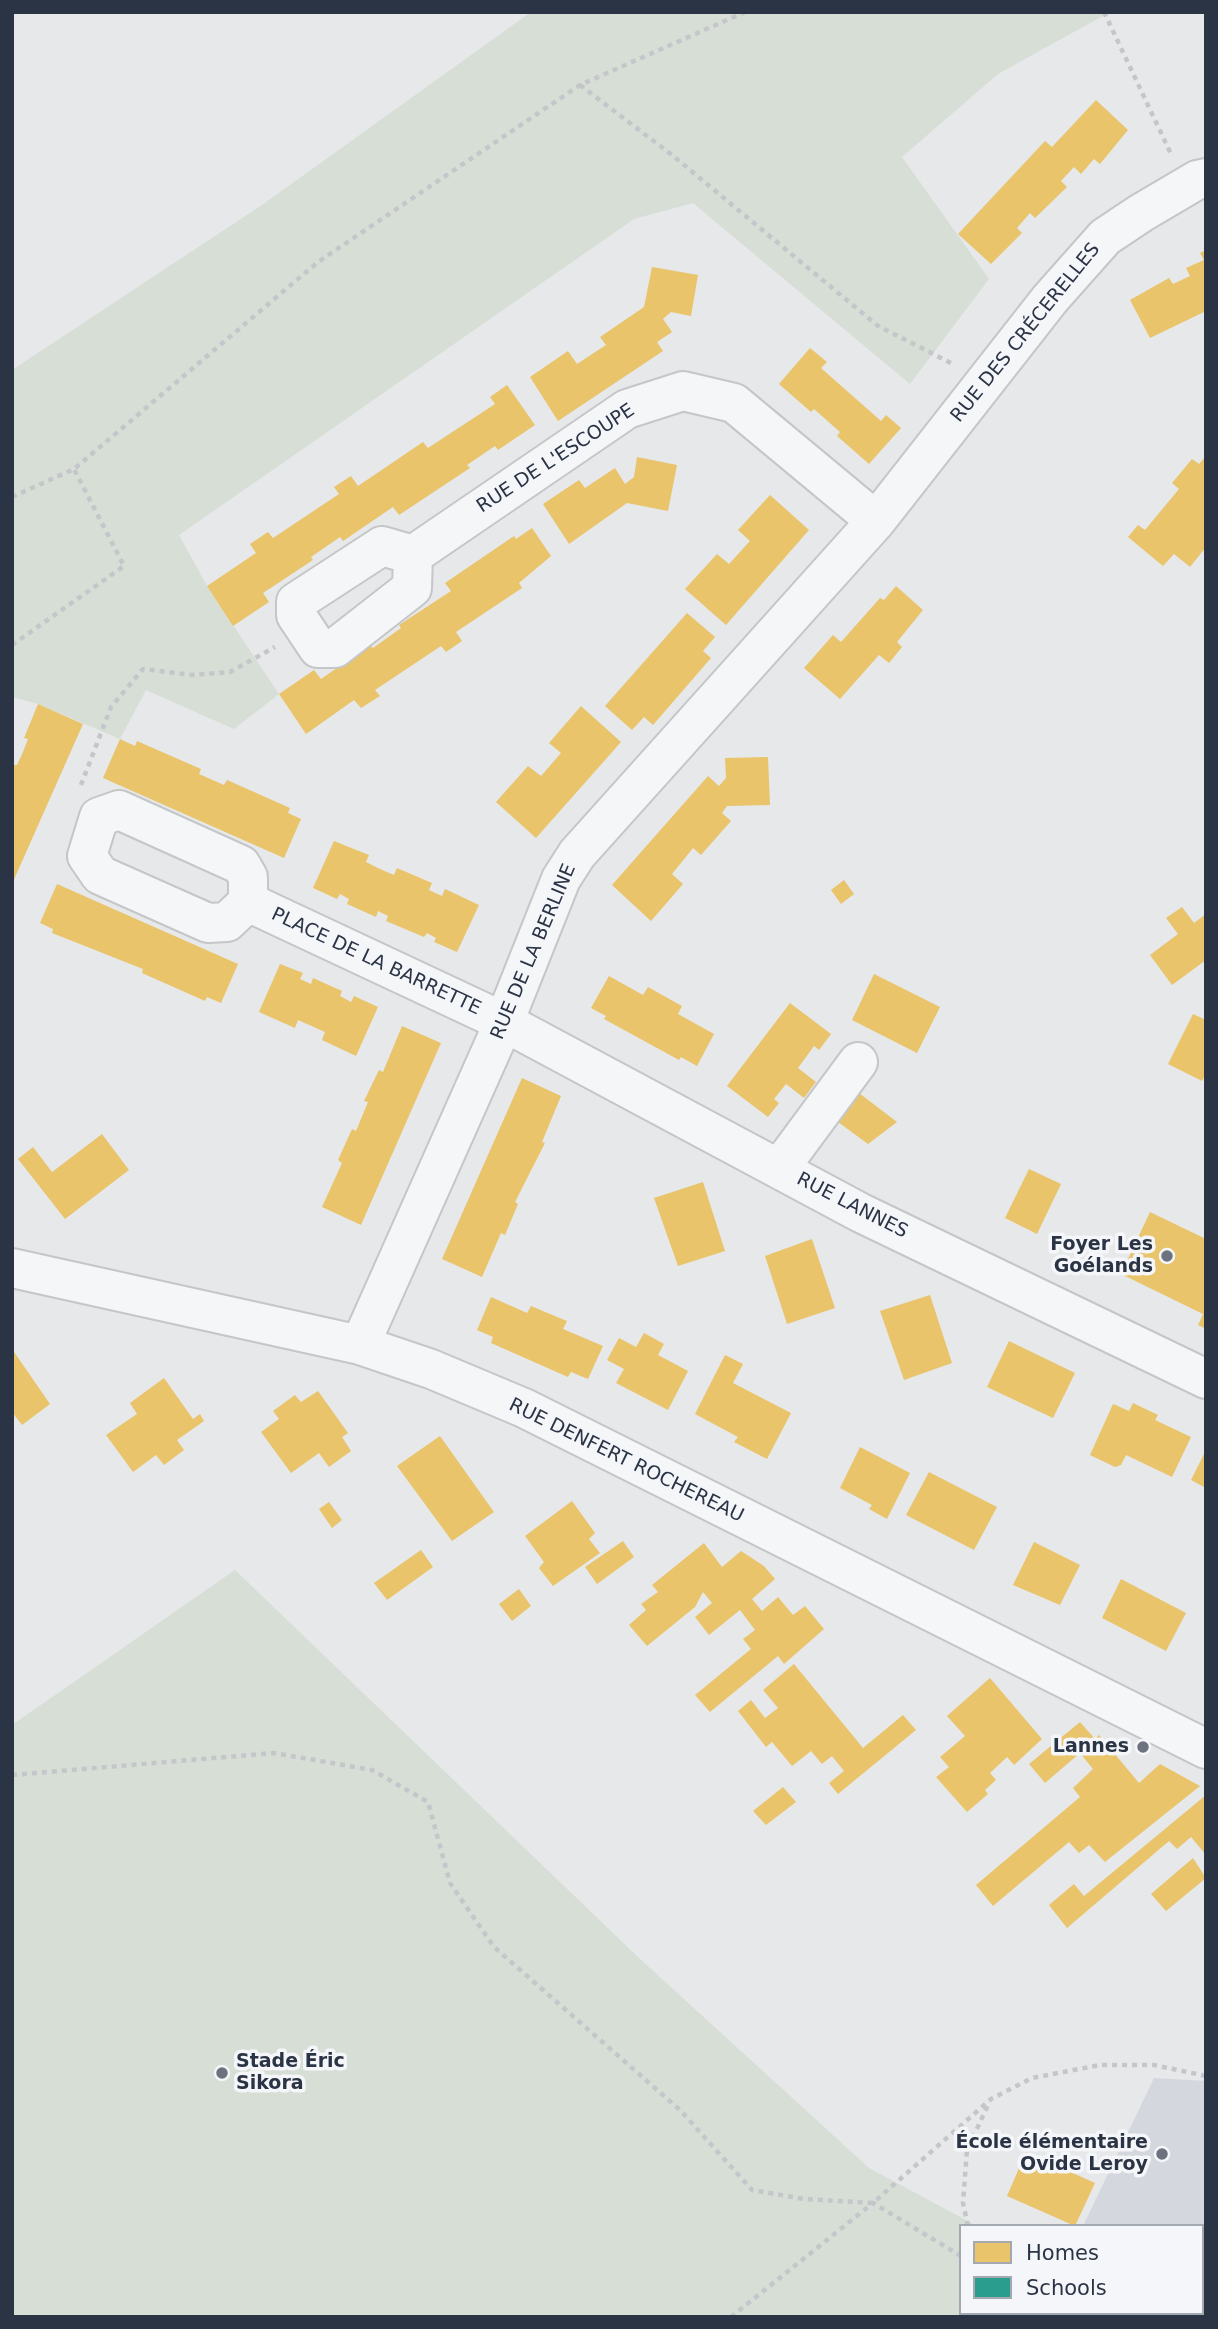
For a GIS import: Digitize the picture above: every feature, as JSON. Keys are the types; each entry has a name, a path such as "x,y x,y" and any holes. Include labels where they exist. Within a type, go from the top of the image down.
{"street":[{"name":"RUE DES CRÉCERELLES","path":"876,521 984,381 1105,237 1196,182"},
{"name":"RUE DE L'ESCOUPE","path":"413,555 627,409 682,391 734,404 876,521"},
{"name":"RUE DE LA BERLINE","path":"360,1345 504,1022 561,880 576,854 876,521"},
{"path":"382,546 413,555 412,588 335,648 318,648 296,615 296,602 382,546"},
{"name":"PLACE DE LA BARRETTE","path":"119,810 241,865 248,877 248,902 226,922 208,923 100,875 87,856 99,817 119,810"},
{"name":"PLACE DE LA BARRETTE","path":"248,902 504,1022"},
{"name":"RUE LANNES","path":"504,1022 861,1213 1206,1379"},
{"path":"779,1169 859,1062"},
{"name":"RUE DENFERT ROCHEREAU","path":"12,1268 360,1345 431,1368 524,1408 1206,1749"}],"path":[{"path":"12,497 74,469 318,262 580,85 745,12"},
{"path":"1104,12 1196,182"},
{"path":"580,85 672,155 878,326 984,381"},
{"path":"12,646 124,566 74,469"},
{"path":"99,817 80,788 111,707 143,669 192,675 230,672 262,656 304,627"},
{"path":"12,1775 274,1753 372,1770 428,1802 450,1883 494,1947 680,2110 752,2190 804,2199 873,2203 959,2255"},
{"path":"731,2317 873,2203 991,2099 1032,2078 1100,2065 1154,2066 1206,2076"},
{"path":"968,2224 963,2203 967,2150 991,2099"}],"shaded area":[{"path":"531,12 1110,12 998,74 902,157 989,279 910,384 693,203 634,219 179,535 207,586 279,694 234,729 146,690 120,739 38,704 12,697 12,370 262,205"},
{"path":"235,1570 639,1958 869,2168 973,2224 959,2224 959,2315 1042,2317 12,2317 12,1725"},
{"name":"École élémentaire Ovide Leroy","path":"1154,2078 1206,2081 1206,2317 1042,2317 1204,2315 1204,2224 1084,2224"}],"building: Homes":[{"path":"1096,100 1128,130 1100,164 1094,159 1081,174 1074,167 1061,181 1067,187 1035,218 1030,213 1017,228 1022,233 991,264 958,234 1045,141 1052,147"},
{"path":"1206,250 1206,311 1150,338 1130,300 1169,278 1173,284 1190,276 1186,268 1204,260 1200,253"},
{"path":"652,267 698,275 691,316 671,312 663,319 672,332 657,342 663,351 558,421 530,377 568,351 577,364 606,345 600,337 644,307"},
{"path":"810,348 827,362 821,368 881,421 886,415 901,428 869,464 837,436 840,432 814,409 811,412 779,384"},
{"path":"507,385 535,425 498,450 495,446 467,465 470,468 399,515 393,507 343,541 340,537 311,557 313,560 263,593 269,602 233,626 207,586 256,553 250,544 268,532 273,538 339,494 334,487 351,476 358,486 423,442 428,448 495,404 490,397"},
{"path":"1206,456 1206,547 1190,567 1174,554 1163,566 1128,537 1138,525 1145,530 1179,489 1172,483 1192,459 1199,464"},
{"path":"637,457 677,465 668,511 627,503 569,544 543,504 579,480 585,488 615,468 625,484 634,477"},
{"path":"770,495 809,530 726,625 685,589 717,554 729,564 750,541 738,530"},
{"path":"532,528 551,556 519,583 522,588 456,632 462,641 446,652 441,646 375,690 380,696 361,708 354,700 306,734 279,694 314,670 321,679 370,645 373,648 401,628 399,625 451,591 445,583 514,536 516,539"},
{"path":"896,586 923,610 897,642 902,647 889,663 879,655 840,699 804,668 833,635 841,642 880,598 884,600"},
{"path":"687,613 715,637 703,651 711,658 653,725 644,717 632,730 605,706"},
{"path":"38,704 83,724 12,884 12,765 17,765 23,752 28,739 24,738"},
{"path":"581,706 621,742 536,838 496,802 528,766 541,776 561,753 549,743"},
{"path":"120,739 135,746 137,741 201,769 199,774 224,785 227,780 290,808 288,813 301,819 284,858 103,778"},
{"path":"768,757 770,805 727,806 722,813 731,821 701,855 693,848 672,874 683,884 651,921 612,885 708,776 719,786 726,778 725,758"},
{"path":"334,841 369,855 366,862 380,869 394,875 397,868 432,883 429,890 442,896 445,889 479,905 457,952 434,942 436,938 427,933 424,937 386,921 388,916 378,911 376,917 347,904 349,899 340,894 337,899 313,888"},
{"path":"844,880 854,894 841,904 831,890"},
{"path":"57,884 238,964 221,1003 207,997 205,1001 142,973 143,969 52,933 53,929 40,923"},
{"path":"1182,907 1194,923 1206,914 1206,960 1172,985 1150,955 1178,934 1166,918"},
{"path":"280,964 303,973 300,979 311,984 313,978 342,991 340,996 351,1002 354,996 378,1007 356,1056 322,1040 325,1032 298,1020 295,1028 259,1012"},
{"path":"874,974 940,1007 917,1053 852,1020"},
{"path":"609,976 643,995 648,987 682,1006 678,1014 714,1034 697,1066 681,1057 679,1060 604,1019 606,1016 591,1008"},
{"path":"790,1003 831,1034 819,1050 814,1046 798,1068 816,1082 804,1098 786,1084 774,1099 779,1103 768,1117 727,1086"},
{"path":"1193,1014 1206,1020 1206,1073 1202,1081 1168,1064"},
{"path":"402,1026 441,1043 361,1225 322,1207 342,1163 338,1160 352,1129 356,1131 368,1102 364,1101 379,1070 383,1072"},
{"path":"522,1078 561,1096 542,1142 545,1143 515,1202 518,1204 505,1235 501,1233 482,1277 442,1259"},
{"path":"859,1093 897,1122 868,1144 838,1122"},
{"path":"102,1134 129,1170 65,1219 18,1159 33,1147 52,1172"},
{"path":"1029,1169 1061,1184 1037,1234 1005,1218"},
{"path":"703,1182 725,1251 678,1266 654,1198"},
{"name":"Foyer Les Goélands","path":"1150,1212 1206,1239 1206,1329 1198,1325 1203,1314 1121,1274"},
{"path":"812,1239 835,1308 787,1324 765,1256"},
{"path":"930,1295 952,1363 904,1380 880,1311"},
{"path":"491,1297 527,1313 531,1306 567,1321 563,1329 603,1346 588,1379 571,1372 568,1377 491,1343 493,1337 477,1330"},
{"path":"644,1333 664,1344 658,1355 688,1371 668,1410 616,1383 624,1369 607,1360 619,1338 636,1347"},
{"path":"1009,1341 1075,1373 1053,1418 987,1387"},
{"path":"12,1349 50,1404 22,1425 12,1412"},
{"path":"725,1355 743,1364 733,1383 791,1413 767,1459 734,1442 738,1437 695,1414"},
{"path":"164,1378 193,1419 200,1414 204,1421 177,1440 184,1450 164,1465 156,1455 133,1472 106,1435 137,1414 130,1403"},
{"path":"318,1391 348,1433 342,1437 351,1451 329,1467 319,1453 291,1473 261,1432 279,1419 273,1411 295,1395 301,1402"},
{"path":"1133,1403 1158,1415 1155,1420 1191,1437 1172,1477 1126,1455 1121,1465 1115,1467 1090,1455 1113,1404 1129,1411"},
{"path":"440,1436 494,1512 452,1541 397,1466"},
{"path":"860,1447 910,1473 887,1519 869,1509 872,1505 840,1488"},
{"path":"1206,1450 1206,1488 1191,1480"},
{"path":"929,1472 997,1507 974,1550 906,1515"},
{"path":"572,1501 595,1533 589,1539 600,1553 553,1586 539,1568 544,1562 525,1536"},
{"path":"329,1502 342,1520 332,1528 319,1509"},
{"path":"623,1541 634,1557 597,1584 585,1567"},
{"path":"1034,1542 1080,1565 1060,1605 1013,1585"},
{"path":"704,1543 722,1567 741,1551 764,1566 775,1579 752,1599 762,1611 778,1597 793,1615 805,1606 824,1629 784,1664 778,1656 710,1712 695,1695 751,1649 743,1639 755,1630 740,1610 709,1635 695,1617 712,1603 703,1592 695,1607 647,1646 629,1625 646,1610 641,1604 658,1592 652,1585"},
{"path":"421,1550 433,1567 387,1600 374,1583"},
{"path":"1121,1579 1186,1613 1166,1651 1102,1618"},
{"path":"519,1589 531,1606 512,1621 499,1604"},
{"path":"794,1664 863,1748 903,1715 916,1730 838,1794 829,1783 844,1771 832,1756 822,1764 811,1751 792,1766 772,1742 766,1747 738,1711 751,1700 765,1718 778,1708 763,1690"},
{"path":"990,1678 1042,1739 1014,1765 1007,1757 990,1773 996,1780 985,1790 988,1794 967,1812 936,1777 949,1767 940,1757 965,1736 947,1716"},
{"path":"1080,1722 1095,1739 1099,1735 1139,1783 1160,1764 1200,1786 1105,1862 1089,1845 1079,1853 1069,1842 993,1906 976,1885 1080,1797 1073,1788 1093,1769 1080,1753 1045,1783 1029,1764"},
{"path":"783,1787 796,1802 766,1825 753,1811"},
{"path":"1206,1795 1206,1855 1191,1837 1177,1849 1169,1841 1067,1928 1049,1905 1074,1884 1084,1896"},
{"path":"1193,1858 1206,1878 1166,1911 1151,1894"},
{"path":"1026,2152 1095,2183 1076,2224 1007,2196"}],"building: Schools":[{"path":"1158,2315 1162,2317 1051,2317"}],"place":[{"name":"Foyer Les Goélands","path":"1167,1256"},
{"name":"Lannes","path":"1143,1747"},
{"name":"Stade Éric Sikora","path":"222,2073"},
{"name":"École élémentaire Ovide Leroy","path":"1162,2154"}]}
